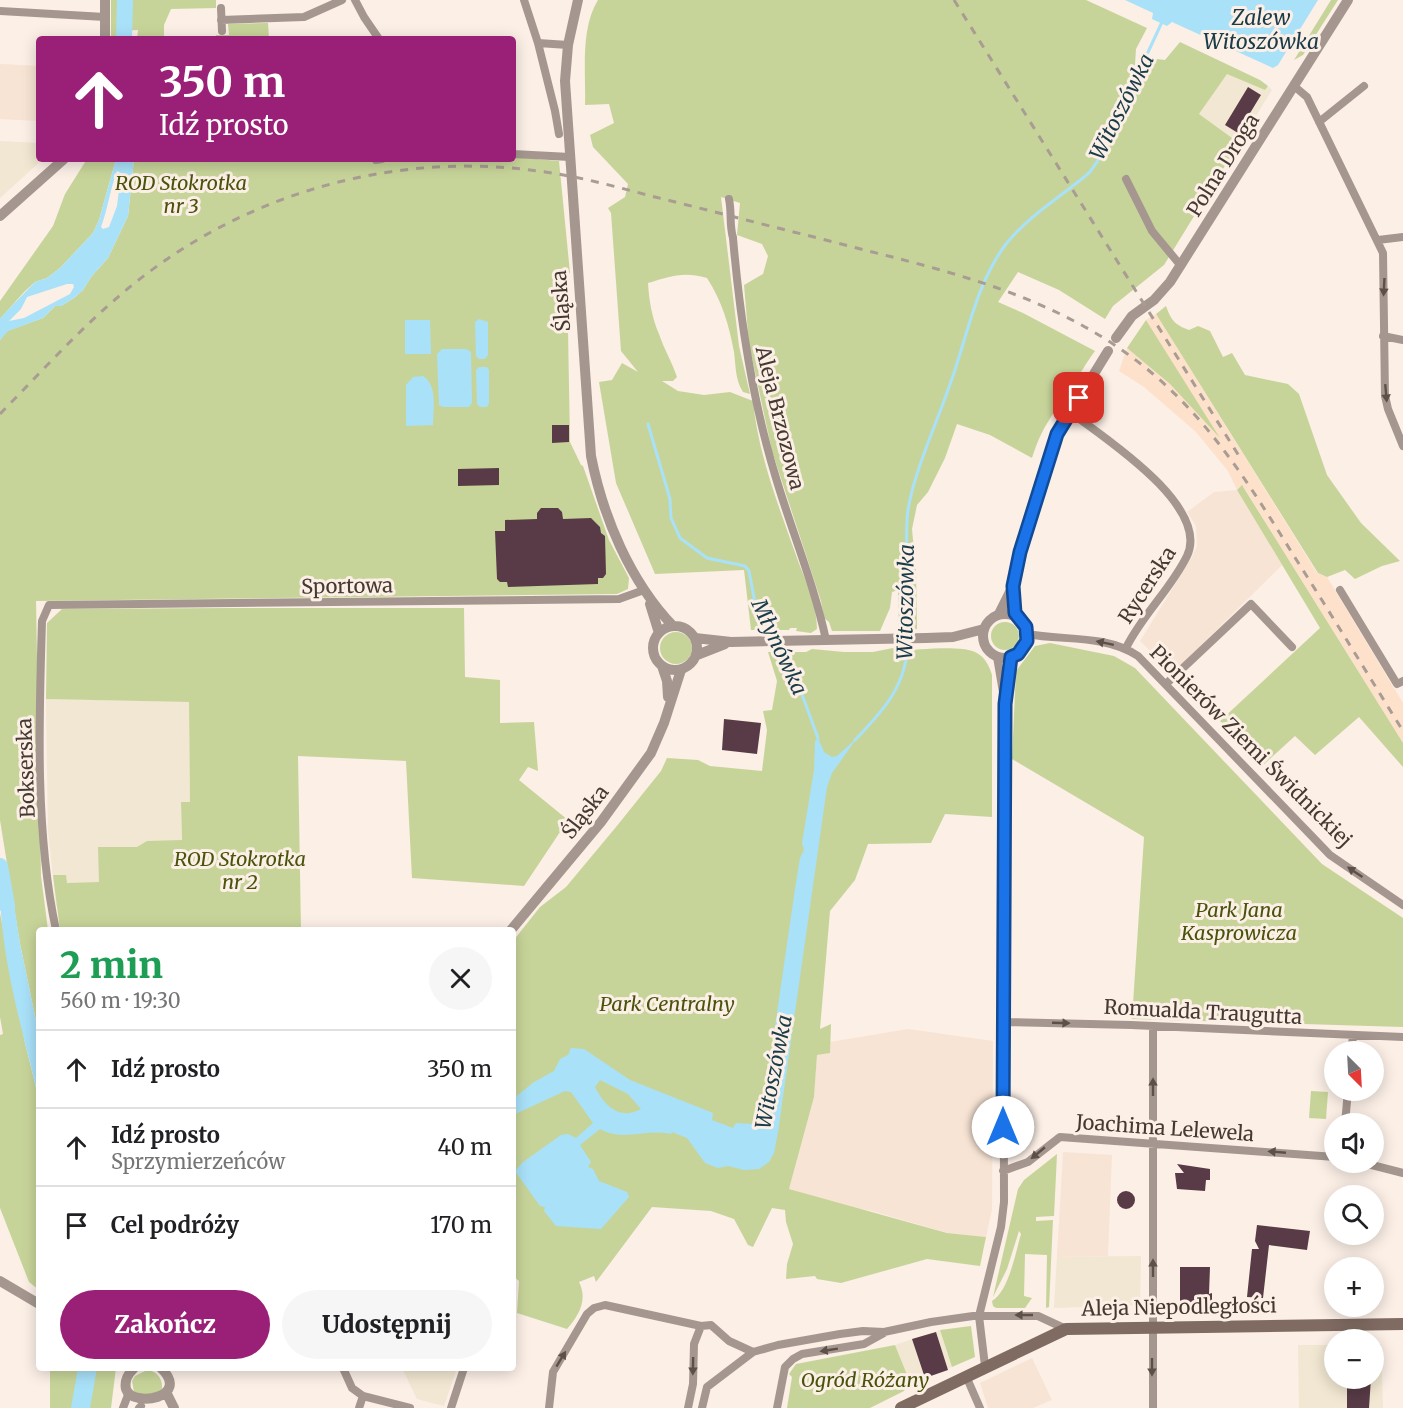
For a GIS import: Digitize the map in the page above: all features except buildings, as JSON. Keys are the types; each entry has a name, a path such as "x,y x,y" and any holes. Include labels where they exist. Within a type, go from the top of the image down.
{"main road":[{"name":"Aleja Niepodległości","path":"901,1408 1066,1329 1403,1323"}],"street":[{"path":"105,0 105,36"},
{"path":"221,20 304,17 342,0"},
{"path":"355,0 377,36"},
{"path":"524,0 538,42 559,134"},
{"name":"Śląska","path":"578,0 567,45 565,81 591,456 594,475 615,535 644,590 659,633"},
{"name":"Polna Droga","path":"1116,338 1132,316 1154,300 1181,266 1348,0"},
{"path":"221,8 222,31"},
{"path":"0,11 105,17"},
{"path":"538,42 567,45"},
{"path":"1294,86 1307,97 1383,253 1385,267 1383,336 1385,396 1403,446"},
{"path":"1320,122 1364,86"},
{"path":"516,153 570,157"},
{"path":"0,216 61,162"},
{"path":"1126,179 1152,231 1181,266"},
{"name":"Aleja Brzozowa","path":"729,199 731,208 729,223 733,238 745,344 769,453 818,604 826,640"},
{"path":"1378,240 1403,237"},
{"path":"1383,336 1403,340"},
{"path":"1013,586 1017,616 1026,627 1027,634 1023,648 1011,657 997,657 984,643 984,628 990,619 999,614 1013,586 1036,500 1057,434 1108,351"},
{"name":"Rycerska","path":"1070,412 1121,448 1146,471 1190,527 1192,537 1186,558 1126,648"},
{"name":"Śląska","path":"644,590 673,626"},
{"name":"Sportowa","path":"49,605 609,599 630,596 644,590"},
{"path":"1341,590 1397,684 1403,681"},
{"path":"1166,684 1251,604 1292,647"},
{"name":"Bokserska","path":"49,605 42,621 42,777 46,858 56,927"},
{"path":"999,614 1017,616"},
{"path":"697,655 695,638 686,628 673,626 659,633 653,646 653,654 662,666 681,670 688,666 697,655 731,642"},
{"path":"953,637 984,628"},
{"name":"Pionierów Ziemi Świdnickiej","path":"1027,634 1103,641 1126,648 1166,684 1330,855 1403,904"},
{"path":"695,638 731,642 953,637 984,643"},
{"path":"997,657 1005,704"},
{"path":"986,1366 979,1316 1001,1227 1004,1202 1002,1022 1005,704 1011,657"},
{"name":"Śląska","path":"662,666 667,681 669,704"},
{"name":"Śląska","path":"514,927 601,822 644,763 658,738 681,670"},
{"name":"Romualda Traugutta","path":"1002,1022 1403,1037"},
{"path":"1153,1026 1153,1408"},
{"path":"1353,1036 1353,1041"},
{"name":"Joachima Lelewela","path":"1004,1171 1028,1161 1060,1137 1324,1156"},
{"path":"1384,1168 1403,1173"},
{"path":"0,1281 36,1302"},
{"path":"549,1408 553,1372 587,1314 594,1308 605,1305 701,1326 711,1324 729,1341 753,1352"},
{"path":"702,1408 707,1387 753,1352 778,1345 863,1331 884,1332 931,1322 979,1316 1038,1316 1066,1329"},
{"path":"688,1408 693,1384 694,1344 701,1326"},
{"path":"777,1408 785,1367 793,1359 802,1354 864,1344 884,1332"},
{"path":"130,1371 126,1383 128,1395 140,1407 158,1407 167,1394"},
{"path":"163,1371 168,1379 167,1394 174,1408"},
{"path":"344,1371 352,1388 363,1396 410,1408"},
{"path":"451,1408 463,1371"},
{"path":"966,1376 980,1408"},
{"path":"123,1408 128,1395"},
{"path":"358,1408 363,1396"}],"shaded area":[{"path":"0,64 36,66 36,121 0,119"},
{"path":"1227,73 1265,90 1268,86 1272,90 1239,143 1199,114"},
{"path":"0,141 36,143 36,162 40,162 0,198"},
{"path":"1156,314 1317,573 1327,577 1403,703 1403,743 1243,486 1237,490 1228,471 1196,432 1144,387 1119,371 1127,348 1170,384 1218,435 1146,320"},
{"path":"1237,490 1282,565 1173,673 1140,641 1197,546 1196,526 1187,512 1214,492"},
{"path":"46,699 189,702 190,802 181,802 182,853 56,906 48,830"},
{"path":"908,1029 993,1041 992,1209 986,1237 948,1233 789,1189 814,1097 817,1055 830,1053 830,1042"},
{"path":"1063,1152 1112,1155 1108,1256 1057,1257"},
{"path":"1141,1256 1140,1305 1054,1308 1057,1257"},
{"path":"940,1330 952,1367 910,1382 895,1345"},
{"path":"1298,1345 1324,1345 1324,1389 1382,1389 1383,1408 1299,1408"},
{"path":"1032,1358 1052,1400 1033,1408 988,1408 980,1383"},
{"path":"403,1371 456,1371 444,1406 417,1399"}],"green space":[{"path":"111,0 216,0 216,8 171,9 164,25 164,36 137,36 138,30 119,31 119,36 111,36"},
{"path":"598,0 1086,0 1147,28 1136,49 1134,79 1149,71 1157,59 1165,60 1180,42 1268,86 1265,90 1227,74 1199,114 1239,143 1164,265 1113,306 1105,319 1059,290 1018,272 998,302 1095,351 1039,438 1032,458 990,435 957,424 945,458 928,492 917,505 912,529 916,572 917,629 899,631 898,590 892,592 890,608 880,631 832,631 829,622 824,618 821,601 772,451 749,344 744,285 763,274 768,256 762,244 737,235 740,203 721,197 739,346 750,394 743,392 738,382 732,342 721,304 707,278 699,276 677,275 648,283 654,322 677,377 673,381 662,381 678,391 704,395 730,392 753,401 764,461 810,593 817,629 811,633 796,631 797,628 751,630 744,570 655,574 616,483 599,382 612,380 622,363 638,372 621,351 611,213 608,208 625,197 628,184 593,147 590,135 614,123 609,104 585,105 586,37 592,11"},
{"path":"1331,0 1338,0 1303,55 1294,60"},
{"path":"268,23 269,36 216,36 229,35 228,24"},
{"name":"ROD Stokrotka nr 3","path":"516,157 559,161 570,273 567,274 570,442 583,466 609,540 629,578 628,589 617,594 36,601 41,876 48,927 36,927 36,1021 20,944 0,820 0,340 7,331 43,318 55,306 61,306 74,298 108,258 128,216 134,162 516,162"},
{"path":"85,162 115,162 99,220 93,233 60,268 47,278 35,282 24,292 0,319 0,301 53,226 65,194"},
{"path":"1166,306 1172,318 1180,326 1189,330 1198,326 1210,331 1223,357 1232,353 1245,375 1288,384 1299,394 1327,475 1361,523 1400,561 1382,566 1355,579 1345,570 1327,577 1318,573 1156,314"},
{"path":"1146,320 1220,438 1170,384 1127,348"},
{"path":"1242,485 1403,743 1403,767 1359,717 1315,755 1295,736 1262,766 1220,721 1320,628 1237,490"},
{"name":"ROD Stokrotka nr 2","path":"464,608 465,677 500,680 500,723 534,722 538,771 528,767 519,780 568,820 524,886 412,878 406,761 298,756 301,927 60,927 53,875 66,875 67,883 99,882 98,847 137,847 147,841 182,840 181,802 190,802 189,702 46,699 47,623 62,609"},
{"path":"1005,622 1015,626 1019,636 1015,646 1005,650 995,646 991,636 995,626"},
{"path":"676,632 687,637 692,648 687,659 676,664 665,659 660,648 665,637"},
{"name":"Park Jana Kasprowicza","path":"1050,643 1114,656 1135,668 1322,864 1403,918 1403,1027 1132,1019 1144,837 1012,759 1016,671 1035,646"},
{"name":"Park Centralny","path":"893,648 898,651 959,649 975,652 984,659 992,675 992,817 945,814 931,843 868,844 855,880 830,911 820,1029 831,1024 830,1053 817,1055 814,1097 789,1189 947,1233 986,1237 980,1266 927,1259 841,1283 817,1279 815,1276 786,1279 787,1264 793,1244 785,1210 772,1208 753,1247 748,1245 734,1219 711,1211 652,1207 596,1282 594,1276 579,1282 583,1295 581,1307 567,1329 517,1313 519,1281 516,1278 516,937 540,907 566,887 661,771 667,758 698,760 710,766 762,771 767,730 763,711 772,710 777,681 768,652 806,652 812,649 873,652"},
{"path":"0,913 36,1088 36,1288 29,1282 0,1208 0,1035 3,1034 0,1017"},
{"path":"1311,1091 1324,1092 1324,1101 1327,1101 1324,1119 1309,1118"},
{"path":"1057,1154 1054,1216 1036,1217 1036,1221 1053,1220 1049,1307 1046,1308 1047,1255 1025,1254 1024,1296 1032,1298 1025,1308 996,1308 992,1301 1003,1289 1007,1280 1021,1234 1019,1231 1007,1269 993,1297 1018,1189 1024,1180"},
{"path":"971,1326 975,1357 952,1367 940,1330"},
{"name":"Ogród Różany","path":"895,1345 910,1382 904,1391 870,1408 787,1408 792,1377 789,1374 796,1364"},
{"path":"50,1371 116,1371 111,1408 50,1408"},
{"path":"151,1371 159,1376 162,1389 154,1399 134,1392 132,1381 135,1376"}],"water":[{"name":"Zalew Witoszówka","path":"1125,0 1318,0 1278,65 1273,68 1172,22 1167,26 1152,19 1153,13"},
{"path":"115,162 134,162 128,216 108,258 74,298 61,306 55,306 43,318 8,331 0,340 0,319 3,315 35,282 47,278 60,268 93,233 99,220","holes":["117,171 121,173 117,206 109,227 103,229 101,227","73,284 74,287 70,294 24,318 9,321 21,309 27,297"]},
{"path":"479,319 488,322 488,355 485,359 479,359 476,356 475,322"},
{"path":"405,320 430,320 431,354 405,354"},
{"path":"442,349 466,349 471,352 472,403 469,407 439,405 437,354"},
{"path":"479,367 487,367 489,370 487,407 480,407 477,404 476,370"},
{"path":"423,376 428,380 433,392 433,425 406,426 406,385 413,377"},
{"path":"818,738 824,752 832,757 837,756 857,738 832,773 827,787 778,1132 774,1153 769,1162 759,1169 744,1170 728,1166 718,1168 705,1163 687,1138 672,1132 671,1134 626,1135 609,1133 600,1129 580,1145 591,1162 588,1167 593,1169 599,1181 627,1192 629,1197 601,1229 556,1226 544,1211 545,1207 540,1206 516,1170 523,1162 561,1135 568,1134 576,1138 593,1123 571,1092 565,1091 516,1114 516,1097 534,1082 554,1071 560,1059 568,1055 571,1048 584,1049 630,1080 713,1113 712,1120 733,1128 736,1123 752,1124 762,1116 795,889 800,858 804,850 802,843 814,770 815,741","holes":["600,1080 628,1094 641,1109 626,1113 619,1112 603,1100 595,1087"]},
{"path":"11,884 20,944 36,1021 36,1087 8,967 0,887"},
{"path":"77,1371 96,1371 90,1408 71,1408"}],"waterway":[{"path":"124,36 125,0"},
{"name":"Witoszówka","path":"909,635 907,521 912,490 979,295 995,260 1006,244 1035,215 1089,173 1097,162 1162,22"},
{"name":"Młynówka","path":"648,424 670,499 671,518 680,538 707,558 745,566 749,571 755,603 773,638"},
{"name":"Witoszówka","path":"855,740 892,696 903,671 908,641"},
{"name":"Młynówka","path":"777,644 800,689 818,738"},
{"path":"0,866 7,906"}],"railway":[{"path":"954,0 1239,456"},
{"path":"0,414 90,322 149,272 192,243 237,219 285,199 334,183 384,173 435,167 487,166 553,173 583,179 948,272 1034,302 1115,345 1175,394 1231,459 1279,531 1403,731"}],"route":[{"path":"1003,1127 1005,704 1011,657 1018,654 1027,641 1026,627 1015,613 1013,586 1020,552 1057,434 1079,398"}]}
